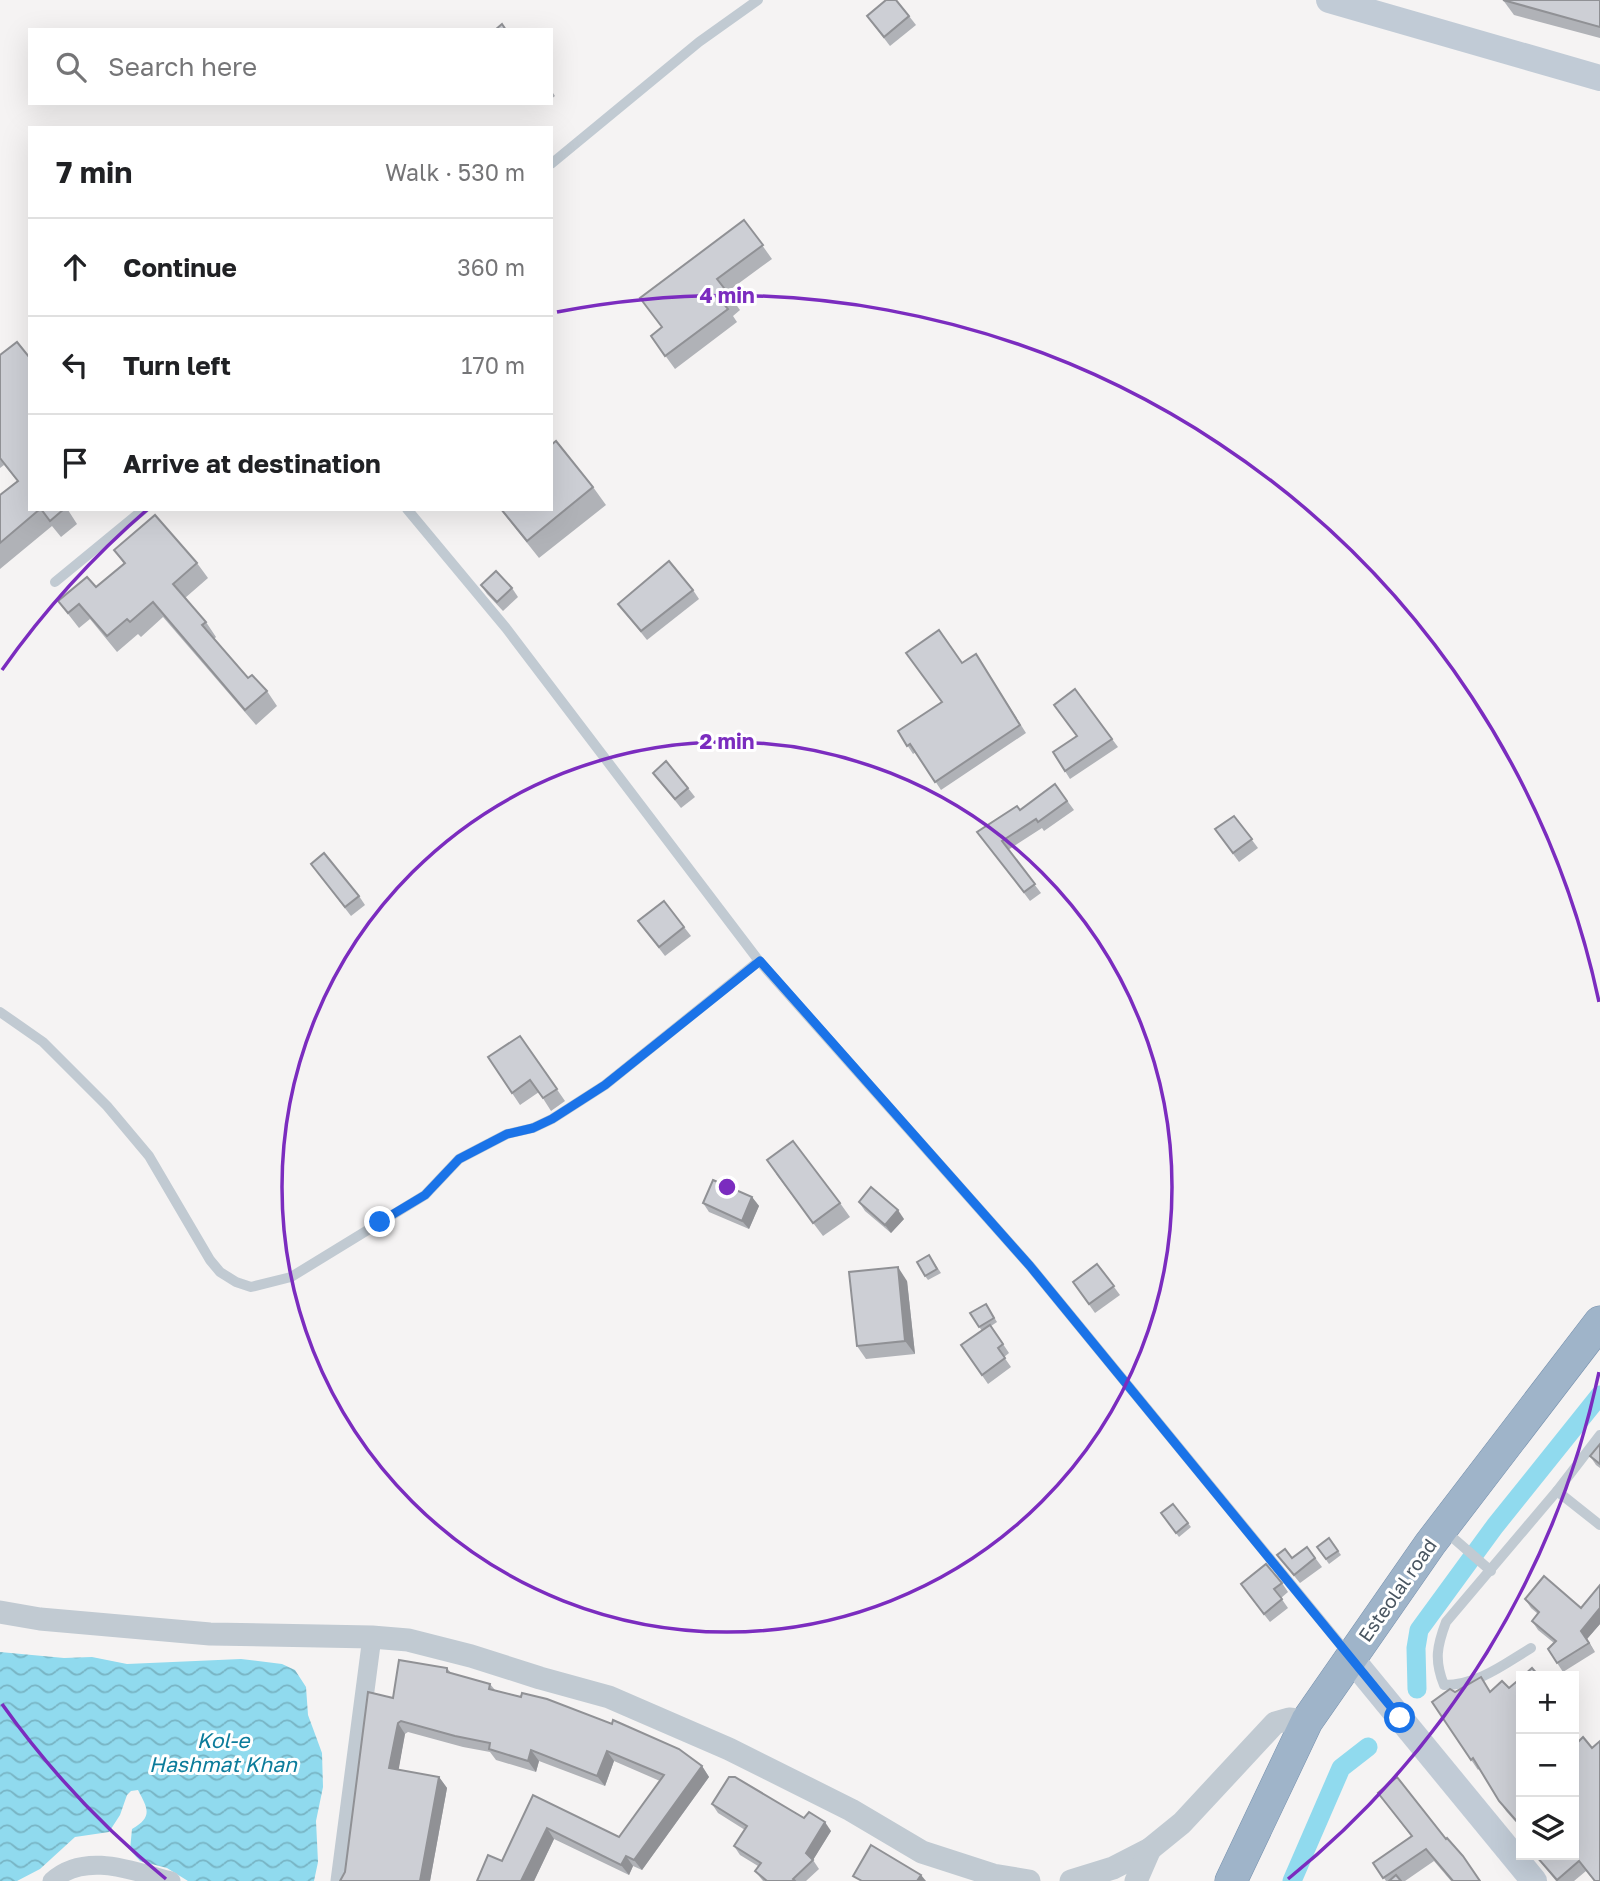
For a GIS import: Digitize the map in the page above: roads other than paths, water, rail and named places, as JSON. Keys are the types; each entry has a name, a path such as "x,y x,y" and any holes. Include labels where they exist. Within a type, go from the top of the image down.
{"highway":[{"name":"Esteolal road","path":"1231,1881 1307,1721 1350,1657 1451,1536 1600,1322"}],"main road":[{"path":"1329,0 1600,78"},
{"path":"1350,1657 1534,1881"}],"street":[{"path":"0,1612 40,1619 210,1634 408,1640 471,1656 609,1697 741,1755 851,1810 922,1852 993,1875 1029,1881"},
{"path":"340,1881 372,1637"},
{"path":"1071,1881 1113,1868 1150,1849 1182,1823 1275,1723 1289,1719 1307,1721"},
{"path":"1136,1881 1150,1849"},
{"path":"52,1881 77,1866 171,1881"}],"lane":[{"path":"553,162 699,43 758,0"},
{"path":"55,582 142,511"},
{"path":"409,511 506,628 760,961 1030,1266 1350,1657"},
{"path":"0,1012 43,1042 107,1106 149,1156 220,1272 251,1287 290,1277 425,1195 459,1159 507,1134 533,1128 552,1119 605,1085 760,961"},
{"path":"1531,1648 1482,1677 1462,1685 1444,1685 1439,1671 1437,1646 1446,1622 1558,1491 1600,1435"},
{"path":"1558,1491 1600,1525"},
{"path":"1451,1536 1491,1571"}],"water":[{"name":"Kol-e Hashmat Khan","path":"0,1652 64,1658 92,1657 127,1664 241,1659 282,1664 295,1670 306,1687 308,1715 322,1753 323,1787 316,1821 318,1862 314,1881 188,1881 167,1868 140,1861 130,1850 132,1829 143,1821 147,1812 138,1790 127,1795 120,1815 109,1832 75,1837 40,1869 17,1881 0,1881"}],"waterway":[{"path":"1417,1689 1416,1648 1419,1630 1495,1526 1600,1395"},
{"path":"1292,1881 1341,1768 1368,1747"}]}
